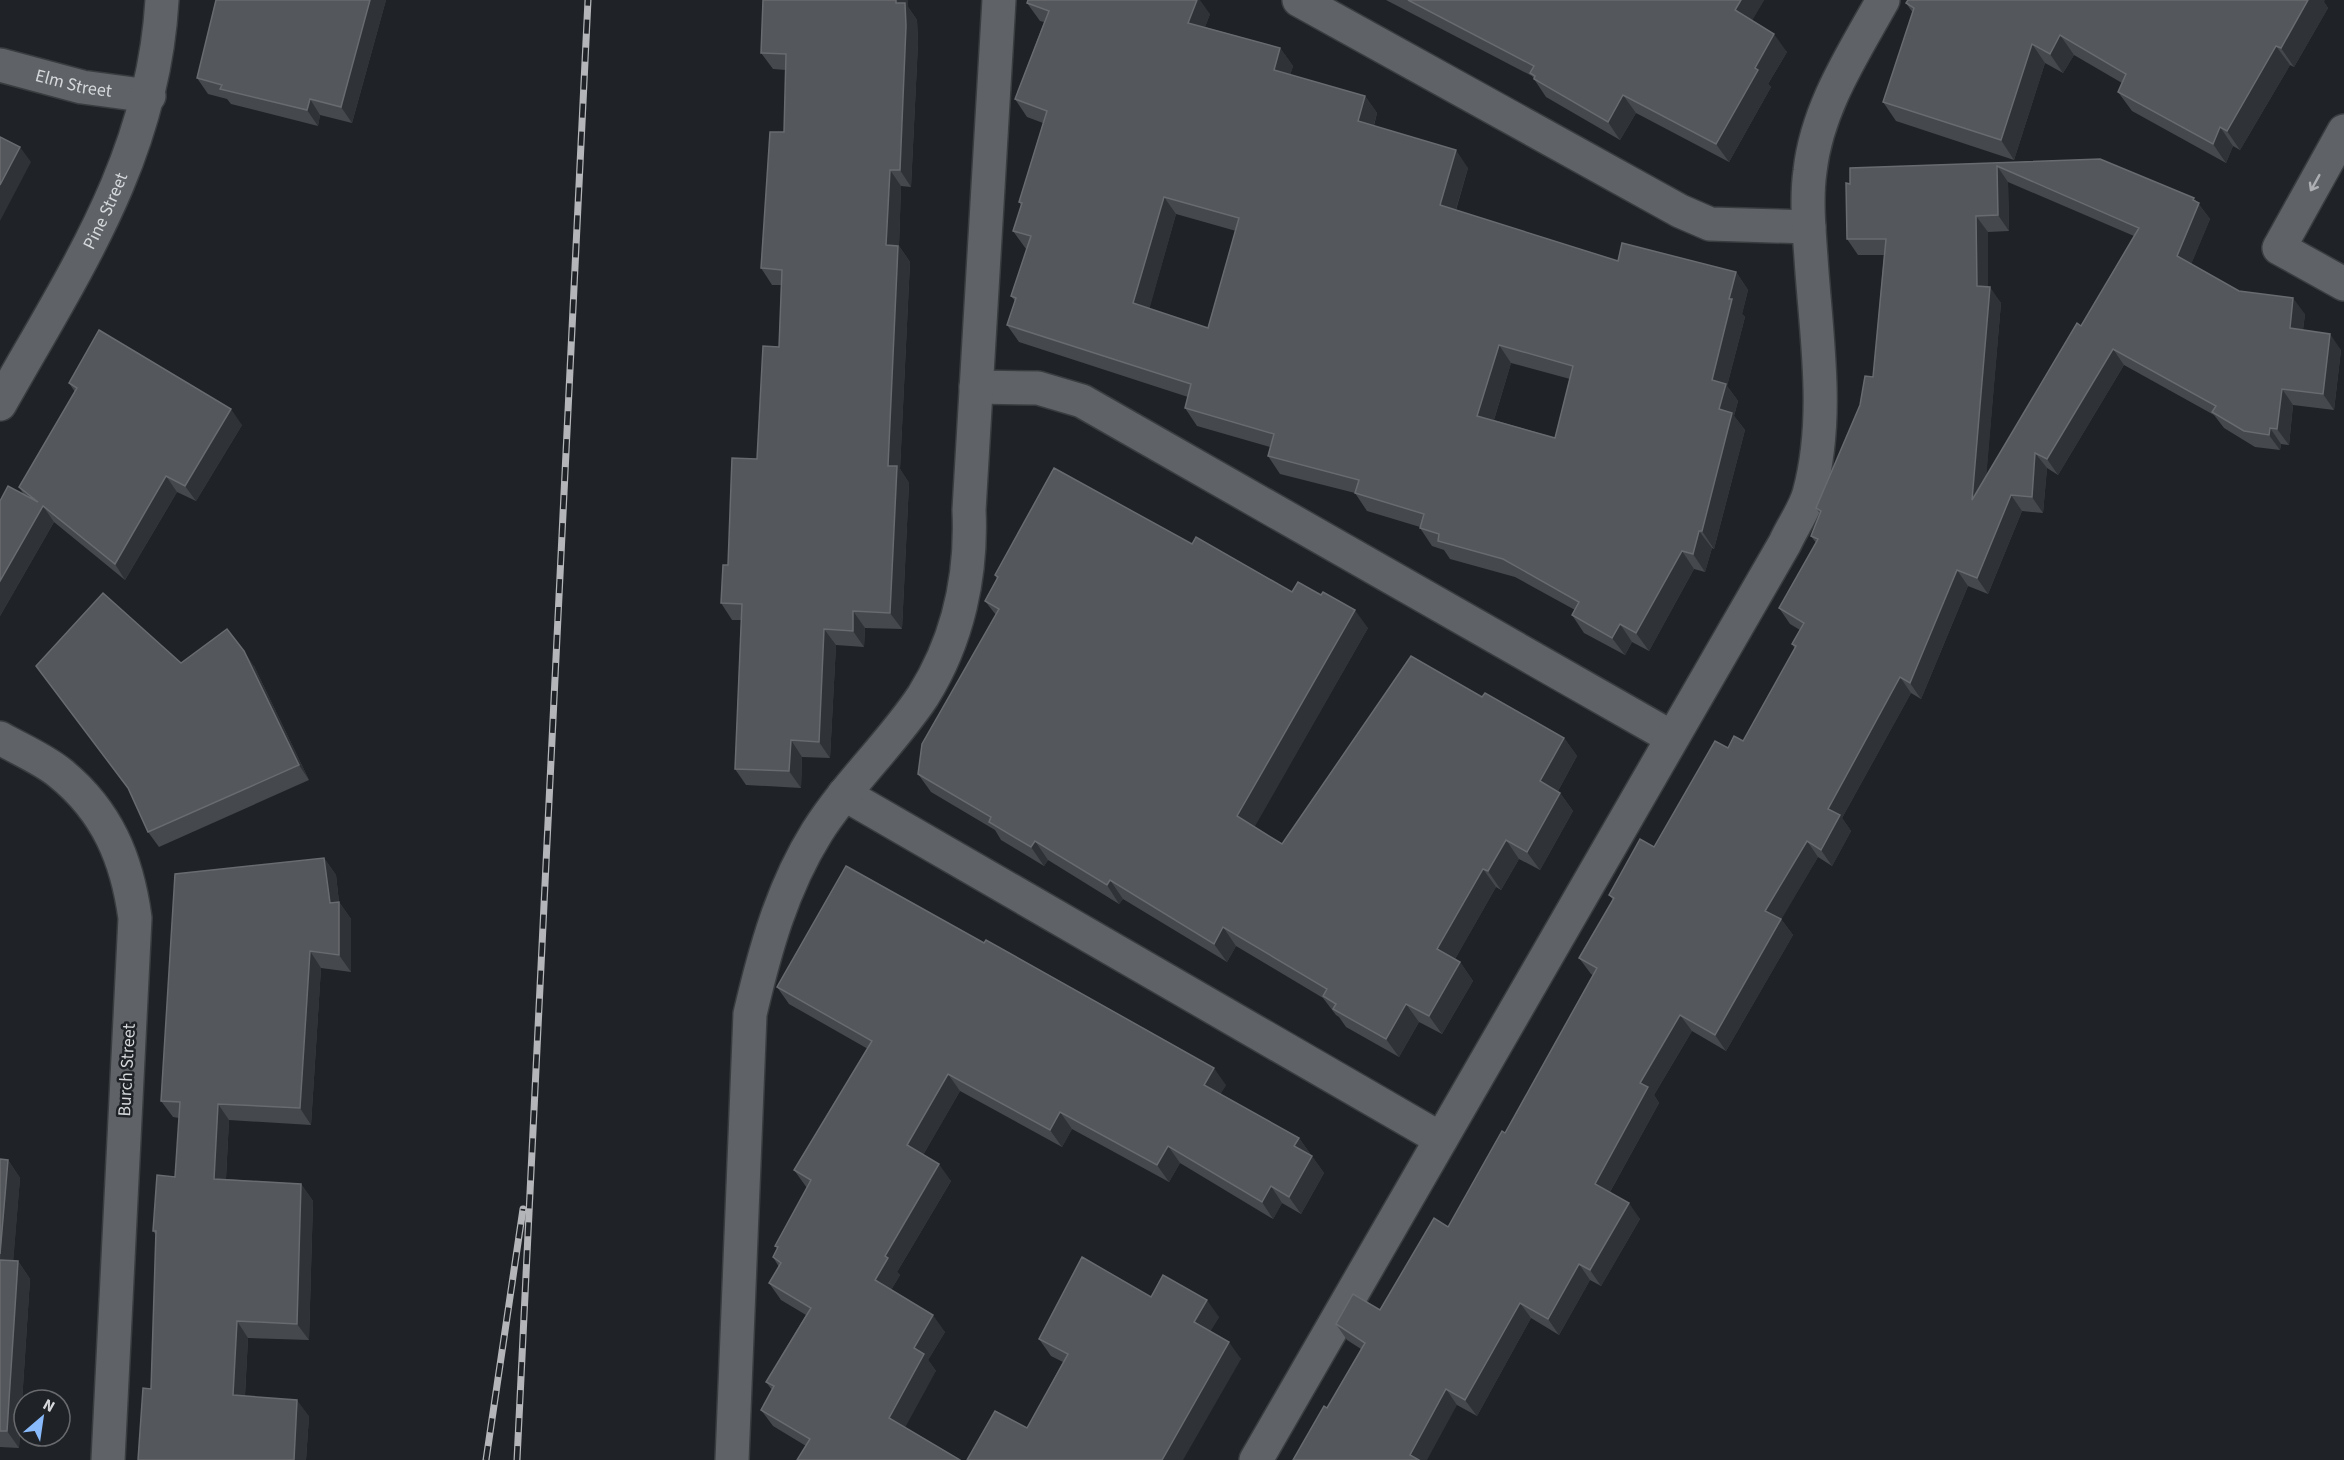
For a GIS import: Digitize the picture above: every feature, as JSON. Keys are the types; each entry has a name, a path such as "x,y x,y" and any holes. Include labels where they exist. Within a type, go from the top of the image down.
{"street":[{"name":"Pine Street","path":"0,404 105,219 136,140 149,96 160,39 162,0"},
{"path":"732,1460 750,1014 766,944 792,878 817,832 844,794 922,696 949,644 964,594 970,536 969,510 999,0"},
{"path":"1299,0 1690,216 1710,224 1809,227"},
{"path":"1256,1460 1671,737 1785,543 1808,496 1819,446 1821,402 1809,227 1809,172 1819,126 1839,79 1883,0"},
{"name":"Elm Street","path":"0,64 82,87 149,96"},
{"path":"2344,132 2279,248 2344,284"},
{"path":"976,387 1038,388 1082,401 1671,737"},
{"name":"Burch Street","path":"0,738 59,772 87,799 116,842 130,885 135,918 108,1460"},
{"path":"844,794 1441,1139"}],"building":[{"path":"216,0 370,0 341,107 310,99 307,110 220,89 222,85 197,78"},
{"path":"763,0 896,0 896,3 905,3 906,26 900,170 890,170 886,245 898,246 888,466 897,466 890,613 853,611 853,631 824,629 819,742 791,740 789,771 735,769 742,604 721,603 723,565 728,565 732,458 757,459 763,346 779,347 782,270 761,268 770,132 784,132 786,54 761,53"},
{"path":"1028,0 1197,0 1188,23 1280,48 1274,70 1365,96 1358,121 1456,150 1440,205 1618,261 1622,243 1736,272 1729,299 1732,299 1712,380 1726,384 1719,409 1732,413 1702,531 1699,531 1693,554 1682,551 1636,633 1620,624 1612,638 1572,615 1579,602 1503,559 1438,541 1439,534 1420,528 1424,514 1355,493 1359,480 1268,456 1274,434 1185,408 1191,384 1007,325 1016,298 1011,296 1031,236 1013,231 1022,203 1019,202 1047,111 1015,99 1049,11 1027,3","holes":["1164,197 1239,218 1208,328 1133,303","1499,345 1573,366 1555,438 1477,416"]},
{"path":"1408,0 1741,0 1735,10 1774,34 1755,68 1758,70 1716,144 1623,95 1608,122 1534,79 1535,76 1530,73 1534,66"},
{"path":"1908,0 2308,0 2281,48 2276,46 2227,131 2220,127 2213,144 2118,92 2126,74 2060,35 2050,54 2032,44 2001,140 1883,102 1914,8 1906,3"},
{"path":"0,137 20,147 0,185"},
{"path":"2100,159 2194,198 2193,200 2199,203 2177,256 2239,291 2293,298 2290,328 2330,334 2323,394 2282,389 2277,429 2270,428 2269,435 2244,431 2212,412 2216,406 2113,349 2047,459 2035,453 2032,497 2011,495 1977,578 1957,570 1910,683 1900,677 1828,809 1840,815 1821,850 1807,841 1765,911 1781,919 1715,1035 1680,1015 1640,1083 1648,1087 1595,1184 1629,1203 1590,1270 1579,1264 1548,1319 1520,1303 1465,1400 1446,1389 1410,1455 1419,1460 1293,1460 1324,1406 1327,1408 1365,1343 1336,1324 1353,1294 1380,1310 1434,1218 1448,1227 1502,1131 1505,1133 1597,968 1579,958 1614,898 1609,895 1640,839 1654,847 1715,741 1728,748 1734,736 1743,741 1796,646 1792,644 1804,623 1779,608 1818,539 1811,536 1821,511 1816,508 1860,405 1865,376 1873,377 1886,239 1847,239 1846,183 1850,184 1850,168","holes":["1997,166 2139,228 2081,326 2077,323 1972,500 1990,287 1977,286 1976,216 1998,215"]},
{"path":"99,330 231,409 185,486 166,476 115,564 43,506 0,581 0,501 8,486 38,502 19,487 77,388 69,383"},
{"path":"1054,468 1192,544 1196,537 1292,592 1298,582 1321,595 1323,592 1355,610 1237,816 1282,844 1411,656 1482,697 1485,693 1564,738 1540,781 1560,793 1527,852 1506,840 1488,871 1483,869 1437,949 1460,962 1429,1016 1406,1004 1386,1039 1333,1009 1336,1004 1323,996 1327,989 1223,927 1214,944 1110,880 1107,885 1035,841 1031,847 989,822 991,817 918,774 922,744 999,609 985,601 998,577 995,575"},
{"path":"103,593 181,663 227,629 244,651 299,765 148,832 128,788 36,666"},
{"path":"324,858 330,903 339,902 339,955 310,951 300,1108 218,1104 214,1179 301,1184 297,1324 237,1321 233,1395 297,1400 294,1460 138,1460 143,1388 151,1389 156,1231 153,1231 157,1175 175,1177 180,1102 161,1101 175,874"},
{"path":"846,866 984,943 986,940 1214,1068 1204,1085 1299,1138 1294,1146 1312,1156 1289,1197 1271,1186 1262,1202 1168,1146 1157,1165 1060,1112 1050,1130 948,1074 907,1145 939,1164 885,1256 888,1258 875,1280 933,1315 914,1348 924,1354 889,1418 960,1460 797,1460 810,1439 761,1410 774,1386 766,1382 811,1308 769,1283 781,1263 773,1257 778,1247 775,1246 811,1180 794,1170 872,1041 777,987"},
{"path":"0,1159 8,1160 0,1254"},
{"path":"1082,1257 1151,1297 1163,1275 1207,1300 1194,1322 1229,1342 1162,1460 967,1460 995,1411 1027,1428 1068,1354 1039,1339"},
{"path":"0,1260 18,1261 7,1431 0,1431"}],"railway":[{"path":"517,1460 588,0"},
{"path":"486,1460 523,1209"}]}
